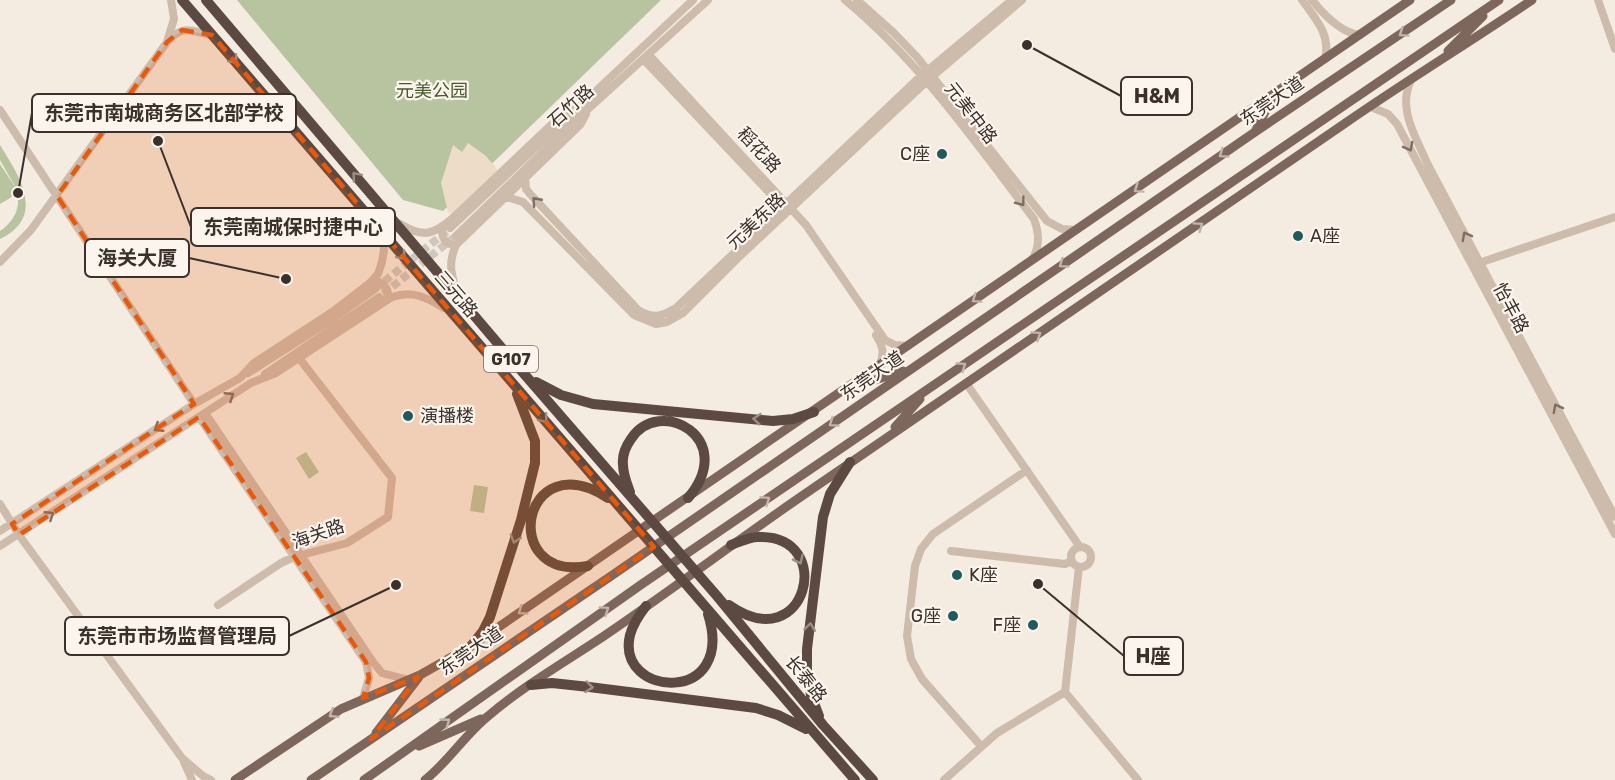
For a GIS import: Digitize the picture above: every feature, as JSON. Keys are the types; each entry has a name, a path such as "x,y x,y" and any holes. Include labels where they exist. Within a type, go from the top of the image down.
{"highway":[{"name":"三元路","path":"182,0 706,608"},
{"name":"三元路","path":"206,0 525,375 717,596"},
{"path":"525,375 561,395 593,404 773,421 793,419 814,412"},
{"path":"471,646 483,631 490,616 535,463 535,441 512,383"},
{"path":"631,495 623,466 624,452 629,440 645,425 666,421 678,423 690,430 699,439 704,449 706,457 703,478 688,498"},
{"path":"823,725 811,695 807,673 807,649 825,507 837,480 850,462"},
{"path":"588,566 573,569 561,567 540,554 530,534 530,522 537,501 555,486 567,484 592,489 618,505"},
{"path":"717,596 746,616 762,620 777,619 792,611 803,591 804,569 800,557 790,545 775,538 756,537 731,545"},
{"name":"长泰路","path":"717,596 823,725 873,780"},
{"path":"646,606 634,622 630,634 629,651 638,669 663,683 684,682 694,677 709,661 713,637 706,608"},
{"name":"长泰路","path":"706,608 855,780"},
{"path":"531,685 589,687 756,708 796,722 814,734"}],"main road":[{"path":"235,780 321,722 363,698 420,675 471,646 1410,0"},
{"name":"东莞大道","path":"311,780 1451,0"},
{"path":"1436,64 1499,0"},
{"path":"364,780 406,752 497,684 1499,0"},
{"path":"425,780 440,768 486,717 531,685 850,462 1531,0"},
{"path":"1255,132 1274,94"},
{"path":"845,389 914,367"},
{"path":"888,436 929,388"},
{"path":"370,739 420,675"},
{"path":"406,752 486,717"}],"street":[{"path":"167,42 174,19 171,0"},
{"name":"石竹路","path":"446,227 693,0"},
{"name":"石竹路","path":"456,236 708,0"},
{"name":"元美中路","path":"845,0 927,75 1034,219 1039,237 1038,248 1030,261"},
{"name":"元美中路","path":"857,0 893,32 1040,213 1062,230 1076,230"},
{"name":"元美东路","path":"525,179 526,189 531,195 638,310 648,316 663,315 676,308 927,75 1012,0"},
{"name":"元美东路","path":"927,75 1022,0"},
{"path":"1302,0 1321,24 1328,48 1325,59"},
{"path":"1312,0 1322,13 1345,30 1360,35"},
{"path":"1598,0 1615,49"},
{"path":"0,262 23,240 57,196 175,33 182,30 212,35"},
{"name":"稻花路","path":"646,58 806,225 885,340 902,347 909,346"},
{"name":"怡丰路","path":"1412,80 1405,98 1408,118 1476,264"},
{"name":"怡丰路","path":"1371,107 1383,111 1397,124 1611,513 1615,534"},
{"path":"0,110 194,404"},
{"path":"458,295 450,272 452,254 456,245 580,125 586,112"},
{"name":"元美东路","path":"507,197 523,201 634,315 657,324 683,313 787,207"},
{"name":"稻花路","path":"787,207 882,344 883,354 878,367"},
{"path":"1476,264 1615,217"},
{"path":"394,220 409,230 423,234 446,227"},
{"path":"446,227 441,233 444,240 456,245"},
{"path":"378,292 378,274 384,250 382,234"},
{"path":"251,383 276,373 299,358 378,292"},
{"path":"0,546 251,383 378,292"},
{"path":"0,531 194,404 240,378 254,363 335,310 378,292 398,295 416,294 450,311"},
{"name":"海关路","path":"218,605 281,563 347,543 388,517 392,478 299,358"},
{"path":"966,383 1080,547 1089,551 1091,560 1085,567 1078,567 1071,561"},
{"path":"202,415 377,668 392,677 409,680"},
{"path":"981,746 922,679 911,659 907,636 915,566 921,549 933,534 1026,470"},
{"path":"0,504 19,535 182,758 192,780"},
{"path":"1071,561 1072,552 1080,547"},
{"path":"951,551 1065,564 1071,561"},
{"path":"298,556 366,662 369,678 363,698"},
{"path":"1078,567 1065,692 1138,780"},
{"path":"944,780 981,746 1013,722 1065,692"},
{"path":"182,758 202,776 211,780"}],"highlighted area":[{"path":"182,30 212,35 654,547 371,739 418,677 363,698 369,678 366,662 199,417 19,535 12,524 194,404 57,196 167,42"}],"green space":[{"name":"元美公园","path":"237,0 661,0 443,211 403,200"},
{"path":"0,145 21,182 26,207 22,219 14,230 0,239 0,231 15,215 18,200 17,194 0,204 0,164 17,190 0,160"},
{"path":"306,452 319,472 309,479 296,458"},
{"path":"474,485 488,487 484,513 470,511"}],"shaded area":[{"path":"468,143 486,156 501,174 454,217 448,212 441,183 453,145 462,152"}],"tunnel":[{"path":"375,289 447,231"},
{"path":"383,294 456,236"}],"place":[{"name":"H&M","path":"1027,45"},
{"name":"东莞南城保时捷中心","path":"158,141"},
{"name":"C座","path":"942,154"},
{"name":"东莞市南城商务区北部学校","path":"18,193"},
{"name":"A座","path":"1298,236"},
{"name":"海关大厦","path":"286,279"},
{"name":"演播楼","path":"408,416"},
{"name":"K座","path":"957,575"},
{"name":"H座","path":"1038,584"},
{"name":"东莞市市场监督管理局","path":"396,585"},
{"name":"G座","path":"953,616"},
{"name":"F座","path":"1033,625"}]}
